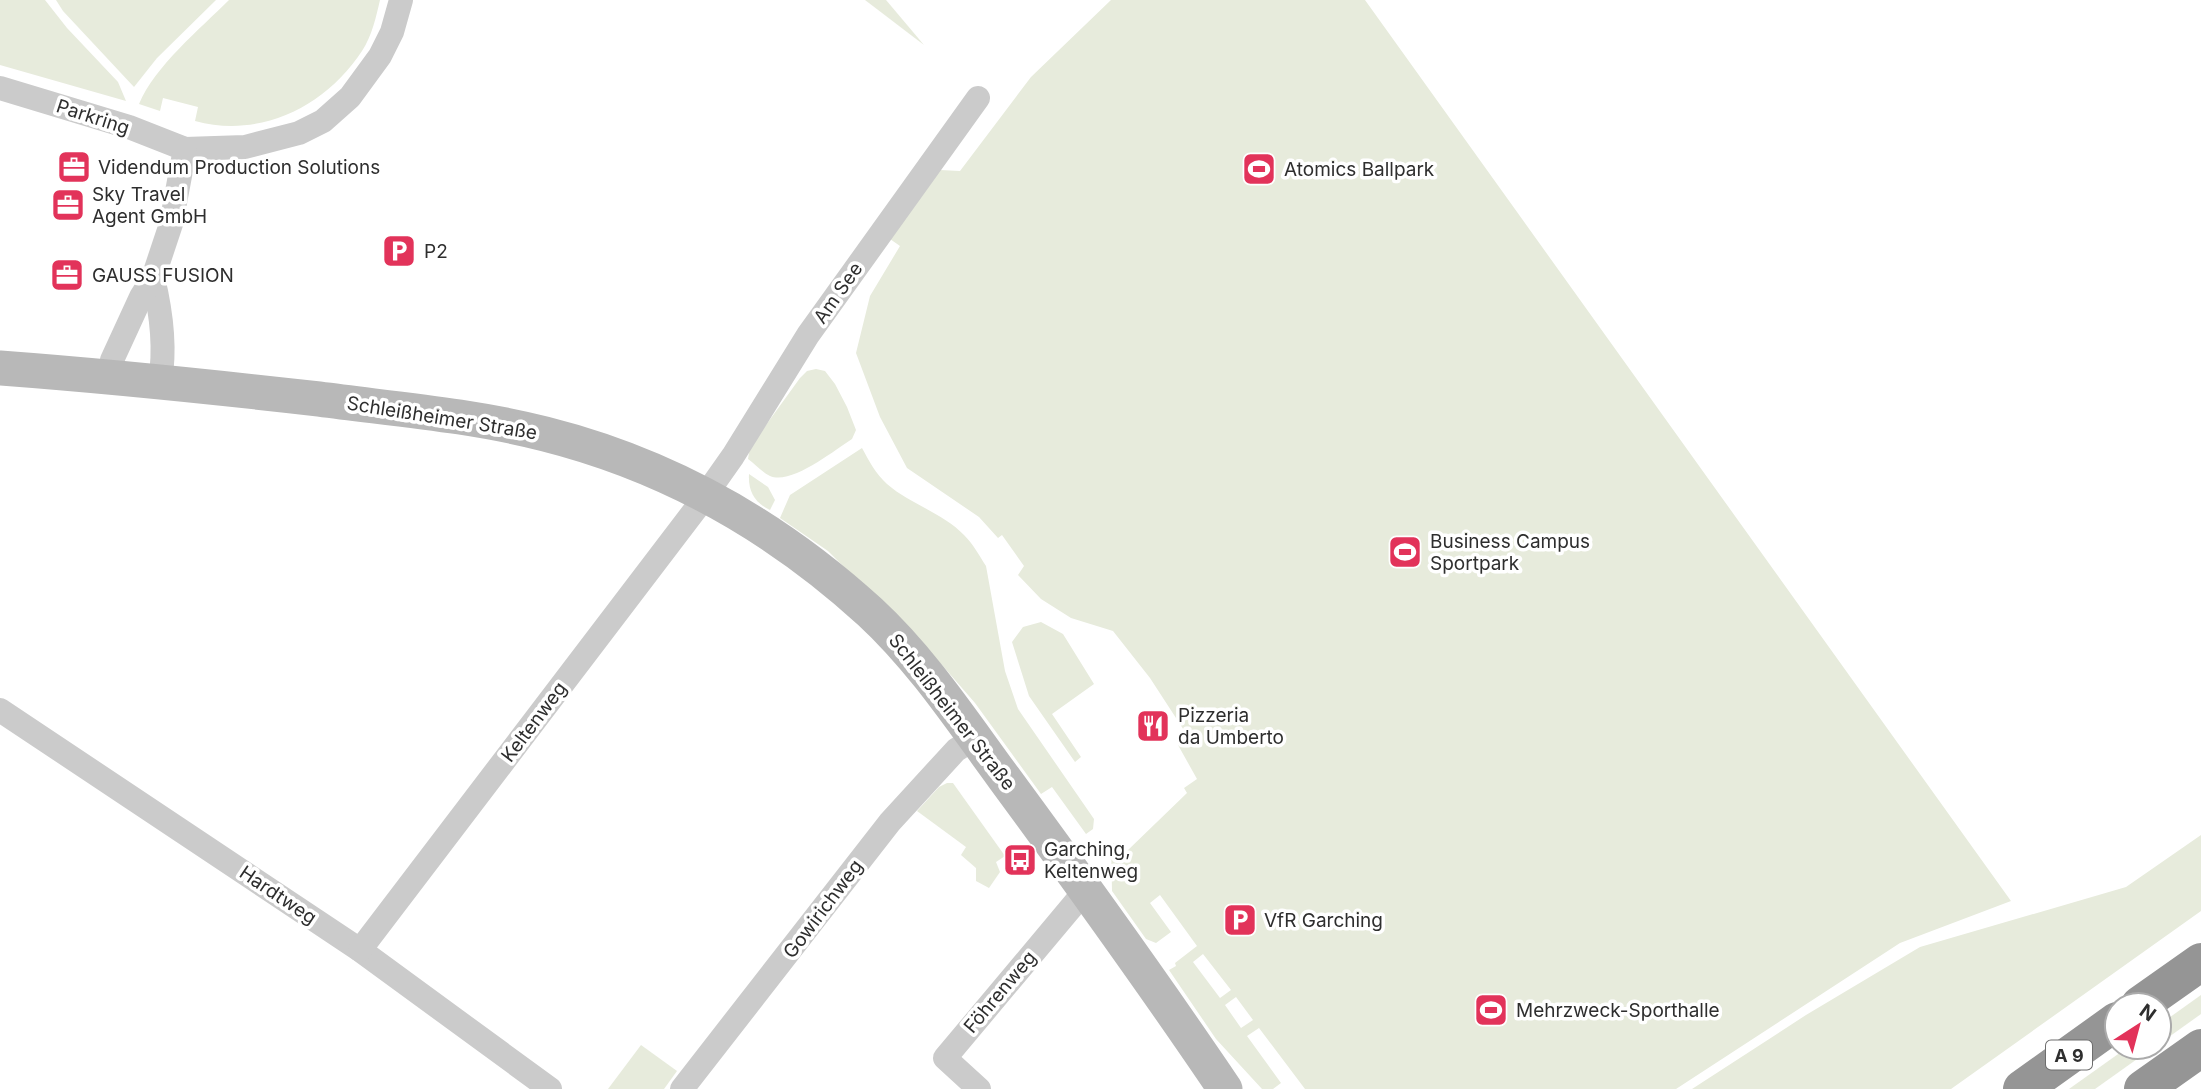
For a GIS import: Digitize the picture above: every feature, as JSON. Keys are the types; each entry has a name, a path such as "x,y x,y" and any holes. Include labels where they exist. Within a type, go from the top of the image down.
{"highway":[{"path":"2160,991 2201,962"},
{"name":"A 9","path":"2022,1089 2103,1031"},
{"path":"2143,1089 2201,1048"}],"street":[{"name":"Parkring","path":"0,88 129,127 185,149 245,147 299,133 323,121 350,97 380,55 392,32 401,0"},
{"name":"Am See","path":"707,494 808,335 978,98"},
{"path":"110,376 112,360 153,278 170,224 185,149"},
{"path":"153,278 159,303 162,365 160,381"},
{"name":"Schleißheimer Straße","path":"0,368 160,381 453,416 546,434 637,463 707,494 776,537 818,568 872,614 915,660 975,738 1225,1089"},
{"name":"Keltenweg","path":"360,950 707,494"},
{"name":"Hardtweg","path":"0,710 360,950 550,1089"},
{"name":"Gowirichweg","path":"682,1089 890,822 956,750 975,738"},
{"name":"Föhrenweg","path":"979,1089 944,1058 1085,891"}],"shaded area":[{"path":"0,0 45,0 67,28 118,82 126,101 0,65"},
{"path":"56,0 216,0 157,58 134,87 63,11"},
{"path":"229,0 380,0 368,39 347,71 311,102 290,113 244,125 220,125 195,121 198,107 163,98 160,111 139,104 167,62"},
{"path":"865,0 886,0 924,45"},
{"name":"Business Campus Sportpark","path":"1111,0 1365,0 2011,901 1900,943 1676,1089 1305,1089 1259,1028 1247,1036 1281,1083 1273,1089 1262,1089 1216,1039 1169,970 1197,946 1160,895 1150,903 1171,932 1156,943 1146,939 1112,891 1111,844 1119,842 1127,851 1187,793 1184,788 1197,779 1178,745 1189,738 1150,678 1113,631 1071,618 1041,599 1018,575 1024,566 1002,535 998,538 979,517 907,468 880,417 856,353 870,296 900,246 890,239 940,170 960,171 1031,77","holes":["1203,954 1231,990 1220,998 1193,962","1236,997 1253,1020 1241,1028 1225,1005"]},
{"path":"807,371 825,371 835,384 856,430 852,439 801,471 789,476 770,476 748,459 750,447 800,378"},
{"path":"862,448 876,472 887,484 956,527 986,566 1005,671 1018,709 1094,819 1093,829 1086,834 1052,787 1041,794 975,703 942,665 828,551 780,518 790,495"},
{"path":"749,474 768,487 775,500 770,510 754,496"},
{"path":"1041,622 1063,634 1094,684 1052,714 1081,757 1075,762 1029,696 1012,642 1023,627"},
{"path":"953,783 1005,856 996,862 1000,872 989,888 976,881 976,868 961,855 966,847 917,811 939,787"},
{"path":"2201,835 2201,911 1951,1089 1692,1089 1806,1015 1920,947 2126,887"},
{"path":"2201,995 2201,1014 2173,1034 2173,1015"},
{"path":"641,1045 677,1071 664,1089 608,1089"},
{"path":"2108,1061 2134,1061 2095,1089 2069,1089"}],"place":[{"name":"Videndum Production Solutions","path":"74,167"},
{"name":"Atomics Ballpark","path":"1259,169"},
{"name":"Sky Travel Agent GmbH","path":"68,205"},
{"name":"P2","path":"399,251"},
{"name":"GAUSS FUSION","path":"67,275"},
{"name":"Business Campus Sportpark","path":"1405,552"},
{"name":"Pizzeria da Umberto","path":"1153,726"},
{"name":"Garching, Keltenweg","path":"1020,860"},
{"name":"VfR Garching","path":"1240,920"},
{"name":"Mehrzweck-Sporthalle","path":"1491,1010"}]}
